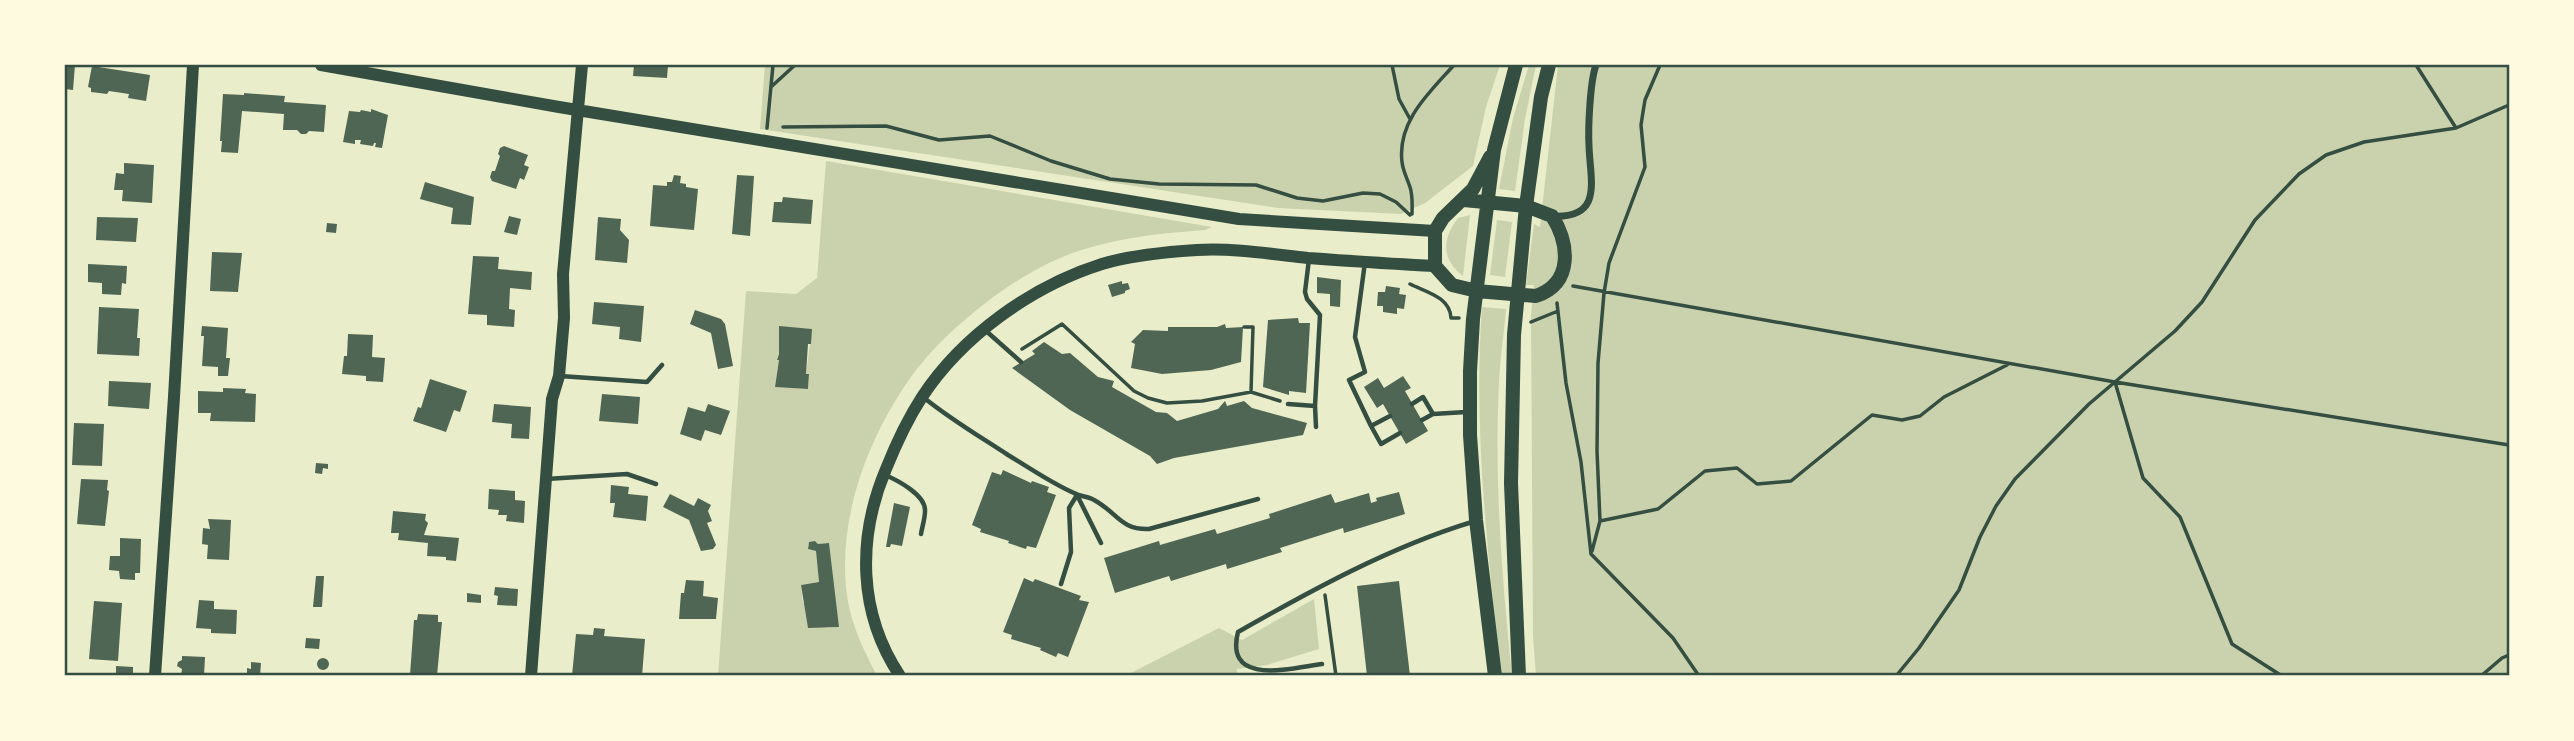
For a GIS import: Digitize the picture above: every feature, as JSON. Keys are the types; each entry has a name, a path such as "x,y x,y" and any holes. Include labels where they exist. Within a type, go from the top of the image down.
{"main road":[{"path":"1495,676 1476,520 1471,371 1477,291 1494,149 1516,65"},
{"path":"1520,676 1511,483 1514,335 1526,206 1541,97 1549,65"},
{"path":"1464,200 1526,206 1552,216 1564,238 1567,259 1555,282 1544,293 1536,296 1518,295 1477,291 1452,285 1435,266 1435,231 1443,218 1473,189 1494,149"}],"street":[{"path":"155,676 174,397 192,65"},
{"path":"323,65 1239,219 1435,231"},
{"path":"531,676 552,399 559,376 564,318 563,274 582,65"},
{"path":"1552,216 1580,212 1590,200 1593,177 1589,146 1596,65"},
{"path":"900,676 877,631 869,605 865,573 871,511 902,431 922,397 942,369 984,329 1030,297 1063,279 1103,263 1198,250 1435,266"}],"lane":[{"path":"1309,258 1305,292 1307,299 1320,315 1316,427"},
{"path":"1365,262 1355,337 1365,372 1349,380 1381,444 1400,433"},
{"path":"984,329 1021,362"},
{"path":"559,376 647,382 662,365"},
{"path":"922,397 945,415 1077,495 1090,497 1104,505 1125,525 1136,530 1149,529 1258,499"},
{"path":"1412,404 1423,397 1433,414"},
{"path":"1288,404 1315,406"},
{"path":"1422,420 1433,414 1471,412"},
{"path":"1371,426 1390,416"},
{"path":"545,479 627,474 656,484"},
{"path":"884,474 905,484 924,505 926,510 921,534"},
{"path":"1077,495 1101,543"},
{"path":"1061,584 1071,552 1069,508 1077,495"},
{"path":"1322,664 1259,671 1248,668 1239,656 1235,643 1238,632 1322,586 1413,543 1476,520"}],"path":[{"path":"765,140 773,65"},
{"path":"770,88 795,65"},
{"path":"1392,65 1399,99 1410,119"},
{"path":"780,127 886,125 939,140 990,136 1051,161 1110,179 1159,184 1256,185 1297,198 1323,201 1363,193 1380,194 1396,202 1412,217 1410,189 1401,159 1410,119 1419,103 1454,65"},
{"path":"1591,554 1600,521 1597,451 1598,363 1604,293 1609,263 1644,167 1641,125 1643,112 1645,100 1660,65"},
{"path":"2416,65 2456,128"},
{"path":"1896,676 1959,590 1985,526 2015,479 2090,404 2175,331 2202,302 2255,219 2299,174 2326,155 2364,142 2456,128 2509,105"},
{"path":"1555,282 1604,293 2115,382 2509,445"},
{"path":"1410,284 1440,298 1447,304 1451,318 1461,318"},
{"path":"1522,323 1529,323 1558,311 1566,383 1581,462 1591,554 1673,638 1699,676"},
{"path":"1010,353 1025,348 1062,324 1135,391 1148,398 1167,403 1202,401 1251,392 1288,404"},
{"path":"1244,327 1253,327 1251,392"},
{"path":"1600,521 1658,509 1705,471 1737,468 1757,484 1791,481 1872,415 1902,420 1920,416 1944,397 2010,364"},
{"path":"2115,382 2143,478 2180,517 2232,644 2282,676"},
{"path":"1322,586 1327,598 1336,676"},
{"path":"2481,676 2501,658 2509,655"}],"green space":[{"path":"765,65 1500,65 1486,107 1473,166 1425,203 1401,214 1278,208 760,129"},
{"path":"1529,65 1536,65 1515,191 1499,189 1513,118"},
{"path":"1558,65 2509,65 2509,676 1536,676 1533,636 1531,315 1534,285 1526,285 1534,224 1540,227"},
{"path":"826,161 1212,227 1103,244 1045,265 990,299 954,329 911,377 880,428 868,456 850,514 846,543 845,573 850,612 877,676 718,676 746,291 796,294 817,278","holes":["779,327 812,329 806,374 809,375 808,389 775,387 779,360","815,541 818,544 829,543 838,627 825,628 822,602 803,603 801,585 819,582 816,551 808,549 808,544"]},
{"path":"1470,215 1463,276 1451,263 1446,249 1449,234 1458,218"},
{"path":"1497,220 1512,222 1505,277 1490,275"},
{"path":"1482,307 1506,309 1498,420 1498,493 1512,676 1501,676 1487,538 1479,400"},
{"path":"1314,599 1319,649 1267,665 1237,669 1237,676 1125,676 1219,628 1242,640"}],"building":[{"path":"65,65 75,65 73,90 65,89"},
{"path":"634,65 668,65 667,78 633,76"},
{"path":"92,66 150,75 146,101 128,98 129,94 91,92 88,87"},
{"path":"223,94 285,96 284,102 326,105 324,132 309,131 301,134 297,130 283,130 284,114 242,111 238,153 221,152"},
{"path":"371,109 388,115 382,148 375,147 376,143 373,146 360,144 361,140 355,140 355,144 343,142 349,111 371,112"},
{"path":"504,146 528,155 524,165 529,167 524,180 520,178 516,189 492,181 490,177 492,171 495,171 500,148"},
{"path":"124,163 154,165 152,203 122,201 123,190 114,190 116,173 124,174"},
{"path":"674,175 681,176 680,183 686,184 686,187 698,189 694,230 650,226 653,185 667,186 667,182 672,182"},
{"path":"737,175 754,176 750,236 732,234"},
{"path":"425,182 474,197 471,225 451,224 453,208 420,199"},
{"path":"783,197 813,200 811,224 772,222 774,202 782,202"},
{"path":"509,216 521,219 517,235 504,232"},
{"path":"97,217 138,218 136,242 96,240"},
{"path":"598,217 621,219 620,230 629,240 627,263 595,260"},
{"path":"327,223 337,224 336,233 326,232"},
{"path":"212,252 242,253 238,292 210,291"},
{"path":"473,256 499,257 498,269 532,272 531,290 510,288 509,309 515,310 514,327 487,325 487,315 468,314"},
{"path":"88,264 127,266 126,284 122,283 121,295 102,294 102,283 88,282"},
{"path":"1317,277 1341,280 1340,307 1330,306 1330,294 1317,293"},
{"path":"1122,281 1122,284 1128,283 1130,289 1112,297 1108,285"},
{"path":"1386,286 1400,288 1399,294 1406,295 1404,309 1397,308 1397,314 1383,312 1383,306 1377,306 1378,292 1385,292"},
{"path":"594,302 644,306 641,342 619,339 620,327 592,324"},
{"path":"99,307 139,309 139,356 97,354"},
{"path":"695,310 721,319 725,324 733,366 718,369 711,333 690,324"},
{"path":"1298,318 1299,323 1310,323 1306,393 1289,391 1289,395 1263,387 1268,320"},
{"path":"1225,324 1226,328 1243,327 1241,362 1211,370 1162,374 1131,368 1135,344 1131,342 1143,330 1168,331 1168,327 1217,327"},
{"path":"202,326 228,328 228,376 218,376 218,367 202,366"},
{"path":"779,326 812,329 806,374 809,374 808,389 775,387 779,360"},
{"path":"348,334 373,335 372,357 385,358 383,382 366,381 366,376 342,374 344,356 347,356"},
{"path":"1044,342 1062,354 1070,353 1098,377 1114,381 1112,387 1156,412 1167,413 1177,421 1218,409 1225,401 1227,406 1244,401 1252,408 1307,423 1303,435 1174,458 1157,464 1150,456 1070,410 1012,368 1035,354 1032,351"},
{"path":"1403,376 1411,388 1405,391 1428,431 1406,444 1383,404 1377,408 1364,387 1378,378 1384,388"},
{"path":"430,379 467,391 460,412 454,410 446,432 413,421 418,407 421,408"},
{"path":"109,381 151,383 149,409 108,406"},
{"path":"223,388 246,389 245,393 256,394 255,422 210,421 211,413 198,413 198,391 223,392"},
{"path":"602,394 640,397 638,424 599,421"},
{"path":"494,404 531,407 529,439 511,438 512,424 492,422"},
{"path":"708,404 730,411 721,435 705,430 701,441 680,434 688,407 705,412"},
{"path":"74,423 104,424 102,466 72,465"},
{"path":"316,463 328,464 328,469 323,468 322,474 315,473"},
{"path":"1003,470 1031,483 1032,481 1049,487 1047,492 1056,495 1036,548 1027,546 1026,549 1008,543 1009,541 980,532 981,529 972,525 992,472 1001,475"},
{"path":"81,479 108,480 105,526 77,524"},
{"path":"611,485 629,487 628,494 648,496 646,521 613,517 615,503 610,503"},
{"path":"489,489 515,491 515,500 525,501 524,523 506,521 507,515 498,515 499,510 488,509"},
{"path":"1399,492 1405,514 1344,533 1343,528 1280,548 1282,552 1227,569 1226,564 1171,581 1169,576 1115,593 1104,558 1159,541 1160,545 1215,529 1217,534 1270,518 1269,514 1331,494 1335,503 1369,493 1371,503 1377,501 1376,498"},
{"path":"670,494 694,506 698,498 711,505 708,511 712,521 707,523 716,545 713,549 701,551 689,520 663,507"},
{"path":"894,503 910,507 902,546 891,544 886,547 887,541"},
{"path":"393,511 426,514 425,520 428,523 424,535 459,538 456,561 446,560 446,557 427,556 428,543 398,540 399,533 391,533"},
{"path":"208,519 231,520 229,560 207,559 208,545 202,544 203,528 210,529"},
{"path":"120,538 141,539 140,573 135,573 135,580 120,579 119,571 109,570 110,556 120,556"},
{"path":"815,541 818,544 829,543 839,627 808,628 801,585 819,582 816,551 808,549 809,542"},
{"path":"316,576 324,576 322,607 313,607"},
{"path":"1024,578 1033,582 1035,579 1081,596 1079,600 1089,602 1068,657 1058,653 1056,657 1040,650 1041,648 1011,639 1012,635 1003,632"},
{"path":"686,580 704,581 703,596 718,598 716,619 679,619 681,593 684,593"},
{"path":"1399,581 1410,676 1367,676 1357,586"},
{"path":"495,587 518,589 517,606 497,605"},
{"path":"467,593 481,595 481,603 467,602"},
{"path":"199,600 214,601 214,609 237,610 236,634 211,633 211,629 196,628"},
{"path":"94,601 122,603 118,661 89,659"},
{"path":"418,614 438,615 438,622 442,622 437,676 410,675 414,620 417,620"},
{"path":"594,628 605,629 604,636 645,639 642,676 572,676 576,634 593,635"},
{"path":"306,638 320,639 319,649 305,648"},
{"path":"182,656 205,657 204,676 181,676 182,669 177,666"},
{"path":"323,658 329,664 323,670 317,664"},
{"path":"251,662 261,663 260,676 247,675"},
{"path":"116,666 133,667 133,676 116,676"}]}
